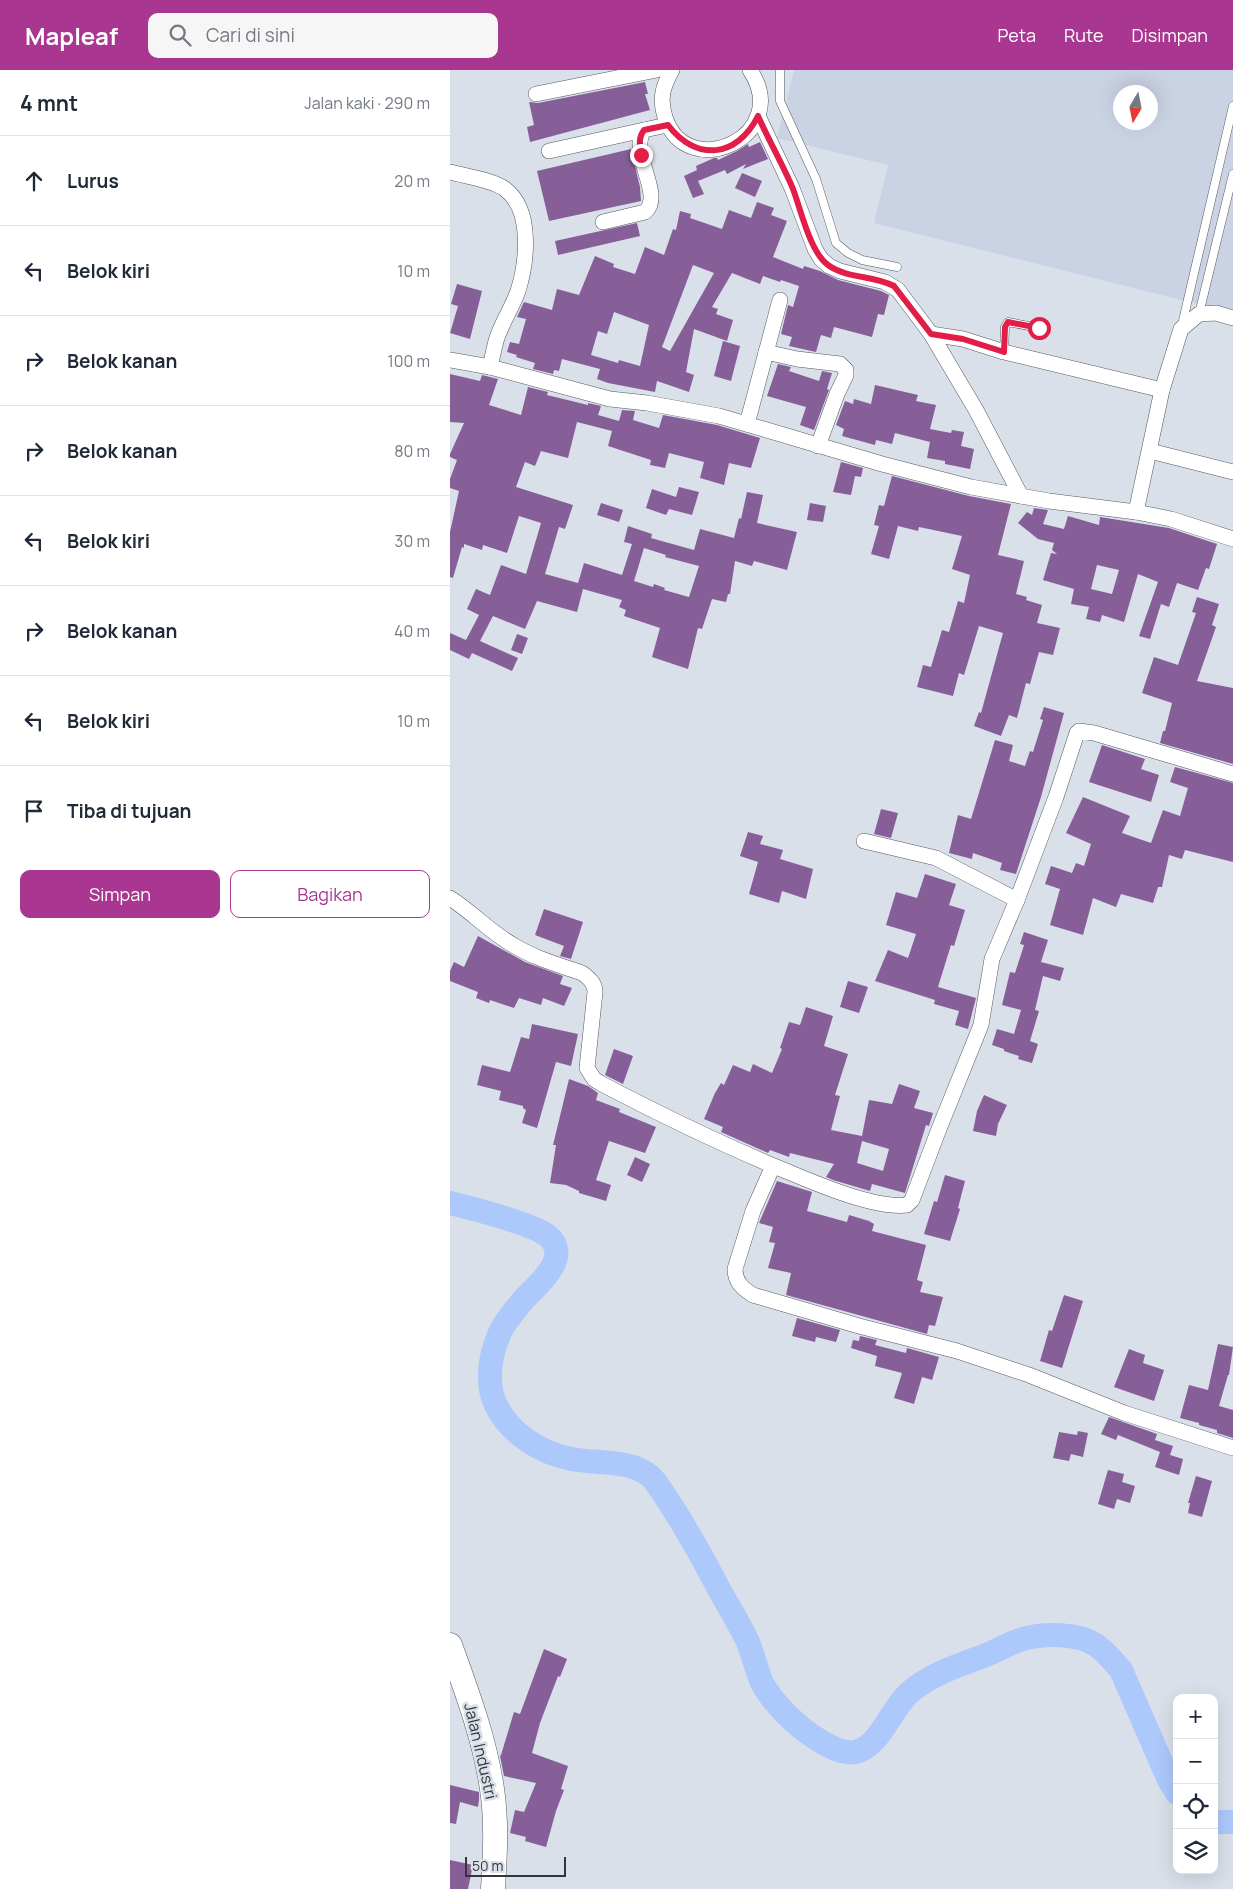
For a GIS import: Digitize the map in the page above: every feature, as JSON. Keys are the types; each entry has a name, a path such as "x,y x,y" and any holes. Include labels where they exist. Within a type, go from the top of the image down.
{"main road":[{"name":"Jalan Industri","path":"450,1645 471,1702 492,1789 495,1835 493,1889"}],"street":[{"path":"536,94 657,70"},
{"path":"672,70 664,84 661,105 668,125 676,136 688,145 716,150 730,146 742,139 752,129 758,116 761,100 758,85 750,70"},
{"path":"758,85 763,70"},
{"path":"758,116 792,188 815,249 821,259 828,266 840,271 894,286 931,334 976,410 1021,496"},
{"path":"549,151 668,125"},
{"path":"603,222 648,210 652,195 639,142 640,135 644,130"},
{"path":"450,172 505,189 513,198 522,214 526,244 518,291 496,340 490,367"},
{"path":"747,424 780,300"},
{"path":"1136,512 1162,390 1181,329 1199,314 1216,314 1233,318"},
{"path":"931,334 963,339 1004,352 1162,390"},
{"path":"766,352 797,359 840,364 846,370 846,375 818,446"},
{"path":"450,360 490,367 610,399 647,403 719,416 818,446 971,487 1049,501 1136,512 1171,519 1233,539"},
{"path":"1150,451 1233,472"},
{"path":"450,898 511,944 525,952 582,973 589,978 595,987 595,992 587,1068 594,1079 676,1123 840,1193 884,1204 907,1205 912,1200 982,1025 986,984 992,959 1017,900 1056,797 1072,743 1079,731 1094,733 1233,774"},
{"path":"864,841 936,858 1017,900"},
{"path":"773,1166 753,1211 735,1269 735,1276 739,1284 754,1295 859,1326 958,1351 998,1364 1124,1413 1233,1448"}],"lane":[{"path":"780,70 780,101 816,179 836,242 848,253 862,260 897,267"},
{"path":"1181,329 1233,106"},
{"path":"1199,314 1233,174"},
{"path":"1004,352 1005,327 1008,322 1039,328"}],"shaded area":[{"path":"794,70 1233,70 1233,313 874,223 888,165 777,138"}],"building":[{"path":"645,82 648,94 645,94 650,110 530,142 527,127 534,125 529,102 538,103"},
{"path":"760,142 768,159 743,169 746,164 727,174 725,170 698,181 704,194 693,198 684,176 697,170 696,166 714,158 718,160 748,144 749,147"},
{"path":"631,149 640,187 641,201 549,221 537,171"},
{"path":"742,173 762,181 755,197 735,188"},
{"path":"757,202 774,208 771,215 787,221 773,257 803,269 804,266 838,280 881,291 889,295 884,315 878,314 872,337 834,327 831,338 821,335 816,352 789,346 792,337 781,334 788,305 793,307 799,286 763,276 760,284 732,273 712,307 718,309 716,314 733,320 727,341 694,329 686,372 694,375 689,392 657,381 655,392 608,383 597,379 600,369 562,359 559,371 554,370 553,374 533,369 535,363 507,352 510,342 519,344 526,319 517,317 524,302 552,310 557,289 579,295 595,256 614,264 613,267 635,274 645,247 664,255 673,229 676,230 680,211 691,214 690,218 722,229 729,210 751,218","holes":["693,265 714,273 670,351 662,347","614,312 649,325 640,366 619,360 618,363 591,355 598,331 607,334"]},
{"path":"637,223 640,236 558,255 555,241"},
{"path":"457,284 482,291 470,339 450,333 458,306 451,304"},
{"path":"723,341 740,346 731,381 714,376"},
{"path":"778,364 791,367 789,371 819,381 822,371 832,373 827,389 829,390 814,430 800,425 806,407 767,396"},
{"path":"450,374 480,381 482,375 498,379 489,405 521,415 528,387 548,392 547,395 588,405 588,403 601,406 598,415 619,421 622,410 635,411 633,420 659,428 663,415 717,425 760,438 751,468 729,463 724,485 700,478 704,462 669,453 665,468 650,465 651,460 608,446 612,431 577,422 568,458 541,451 535,466 525,462 516,487 573,505 565,529 559,527 545,574 578,583 584,563 622,575 632,544 624,542 628,526 652,534 651,538 694,550 700,529 734,538 739,518 741,519 747,492 763,495 757,523 797,532 787,570 754,561 752,566 735,561 730,594 728,594 726,602 712,599 702,629 698,628 688,669 652,657 660,628 624,616 626,610 619,607 622,600 583,589 577,612 537,601 525,629 493,616 480,641 518,658 512,671 472,653 469,659 450,650 450,633 466,640 479,615 467,609 476,589 490,595 501,565 526,574 541,523 519,516 507,553 483,545 482,550 464,544 453,578 450,577 450,532 459,491 450,488 450,479 457,460 450,457 450,454 464,423 450,422","holes":["644,548 666,555 665,557 699,566 689,597 664,590 665,588 654,584 653,587 634,581"]},
{"path":"875,385 918,395 916,401 936,405 930,429 951,433 952,430 964,432 961,446 974,449 970,469 945,464 945,461 927,458 930,442 895,433 892,444 876,440 875,445 842,436 844,429 836,425 845,401 853,404 854,399 871,404"},
{"path":"841,462 863,468 861,477 855,476 851,495 833,492"},
{"path":"892,476 969,496 1011,504 998,555 1024,561 1016,594 1027,597 1026,600 1042,605 1037,623 1060,628 1053,655 1039,652 1030,684 1026,683 1017,718 1009,715 1001,736 974,726 979,712 981,713 1003,633 979,626 964,675 959,673 953,696 917,687 923,665 931,667 942,630 949,632 958,601 964,603 970,575 952,569 962,536 919,527 918,531 898,526 889,559 871,554 879,526 874,525 879,505 884,506"},
{"path":"679,487 699,492 692,515 669,509 666,515 646,508 652,489 676,497"},
{"path":"601,503 623,510 619,522 597,515"},
{"path":"810,503 826,506 823,522 807,520"},
{"path":"1034,508 1048,510 1043,524 1064,529 1068,516 1099,525 1100,517 1169,528 1217,544 1209,569 1206,568 1198,590 1177,583 1169,607 1161,604 1150,639 1139,636 1158,582 1138,574 1124,622 1102,615 1100,622 1086,619 1089,607 1071,604 1074,589 1043,580 1051,553 1057,554 1052,550 1054,543 1038,539 1018,523 1027,512 1032,515","holes":["1097,565 1119,570 1112,594 1091,589"]},
{"path":"1197,597 1219,604 1212,625 1216,627 1197,681 1233,688 1233,764 1160,743 1172,703 1142,693 1154,657 1178,665 1196,613 1192,612"},
{"path":"517,634 528,638 522,654 511,650"},
{"path":"1044,707 1064,713 1041,797 1016,874 1000,870 1002,863 973,853 972,859 949,853 958,815 971,819 995,740 1013,745 1009,761 1025,766 1030,751 1033,752 1043,720 1040,719"},
{"path":"1102,745 1145,759 1141,769 1159,775 1151,802 1089,782"},
{"path":"1175,767 1233,783 1233,862 1185,850 1182,859 1169,855 1162,887 1158,887 1153,903 1121,894 1116,907 1093,898 1083,935 1050,925 1060,889 1045,884 1051,866 1072,873 1076,863 1084,866 1091,844 1066,833 1083,797 1130,816 1122,833 1151,843 1163,810 1180,816 1188,788 1170,782"},
{"path":"881,809 898,813 891,838 874,834"},
{"path":"748,832 763,836 760,844 783,850 780,859 813,869 806,899 782,891 779,903 749,894 758,862 740,856"},
{"path":"925,874 956,884 949,905 965,910 954,946 951,945 938,987 976,998 968,1029 955,1025 959,1011 934,1004 935,1000 875,981 888,950 908,958 916,934 886,925 896,892 917,898"},
{"path":"544,909 583,922 571,959 560,956 564,946 535,935"},
{"path":"1024,932 1048,940 1041,962 1064,968 1060,981 1043,976 1035,1010 1039,1011 1030,1041 1038,1044 1032,1063 1018,1059 1019,1056 992,1045 997,1029 1014,1034 1021,1010 1002,1005 1010,972 1015,973 1024,945 1020,944"},
{"path":"478,936 525,962 563,976 560,984 572,988 564,1006 543,998 541,1005 519,998 514,1008 490,1000 489,1003 476,998 478,992 450,981 450,971 454,962 464,967"},
{"path":"848,981 868,987 859,1013 840,1007"},
{"path":"806,1007 833,1016 824,1046 848,1054 835,1095 840,1096 831,1130 862,1136 869,1100 892,1104 899,1084 920,1091 914,1108 933,1113 929,1126 926,1125 905,1193 872,1184 870,1191 833,1180 826,1177 834,1164 790,1153 789,1157 770,1150 768,1153 721,1132 723,1127 704,1119 715,1093 721,1083 724,1085 733,1065 750,1072 753,1064 772,1073 782,1049 780,1048 789,1022 800,1025","holes":["862,1141 889,1149 883,1171 857,1163"]},
{"path":"532,1024 578,1034 571,1066 556,1062 537,1128 522,1123 526,1110 523,1106 499,1100 501,1091 477,1085 482,1065 510,1072 521,1037 529,1039"},
{"path":"614,1049 633,1056 623,1084 605,1075"},
{"path":"569,1079 588,1086 598,1093 596,1100 620,1109 619,1112 656,1127 645,1153 609,1141 596,1180 611,1185 606,1201 579,1193 579,1191 566,1185 550,1183 556,1145 553,1145"},
{"path":"984,1095 1007,1105 998,1124 996,1136 973,1131 977,1111"},
{"path":"635,1157 650,1164 642,1182 627,1175"},
{"path":"945,1175 965,1181 958,1208 960,1209 950,1241 924,1234 934,1201 937,1202"},
{"path":"777,1181 812,1192 807,1211 847,1222 849,1215 874,1224 872,1231 926,1245 917,1280 923,1282 920,1292 943,1297 935,1326 929,1325 927,1334 786,1295 791,1273 768,1268 775,1243 769,1242 773,1227 759,1223"},
{"path":"1064,1295 1083,1301 1062,1368 1040,1361 1049,1330 1052,1331"},
{"path":"797,1318 840,1330 836,1342 816,1337 815,1342 792,1336"},
{"path":"860,1336 877,1340 875,1345 906,1353 907,1348 939,1357 932,1380 922,1377 914,1404 894,1398 902,1373 875,1366 877,1356 851,1348 853,1340 859,1341"},
{"path":"1218,1344 1233,1347 1229,1375 1219,1406 1233,1410 1233,1438 1217,1433 1217,1430 1199,1425 1199,1423 1180,1418 1189,1385 1208,1390"},
{"path":"1129,1349 1145,1355 1143,1363 1164,1370 1154,1401 1114,1387"},
{"path":"1109,1417 1157,1434 1155,1440 1173,1446 1170,1455 1183,1459 1179,1475 1155,1467 1160,1452 1118,1435 1116,1440 1101,1434"},
{"path":"1078,1431 1088,1433 1083,1457 1071,1454 1069,1461 1053,1458 1059,1432 1077,1435"},
{"path":"1108,1470 1124,1474 1122,1482 1135,1486 1130,1503 1117,1499 1114,1509 1098,1504"},
{"path":"1196,1476 1212,1481 1202,1517 1188,1513 1190,1503 1188,1503"},
{"path":"544,1649 567,1659 560,1677 558,1676 540,1723 532,1753 568,1766 561,1789 564,1790 546,1847 525,1841 526,1837 510,1833 515,1810 524,1812 536,1783 504,1776 500,1756 514,1712 520,1714"},
{"path":"450,1785 479,1792 478,1807 460,1802 456,1824 450,1823"},
{"path":"450,1860 473,1865 468,1889 450,1889"}],"waterway":[{"path":"450,1203 501,1217 540,1231 548,1236 554,1244 556,1252 555,1261 545,1278 522,1301 499,1334 491,1364 490,1384 495,1403 501,1414 517,1432 537,1447 548,1452 571,1459 622,1464 642,1471 653,1478 684,1526 738,1623 749,1645 764,1687 780,1708 801,1727 829,1746 838,1750 856,1752 864,1748 879,1735 909,1693 935,1676 1023,1639 1051,1635 1071,1636 1096,1645 1121,1670 1173,1786"},
{"path":"1218,1822 1233,1822"}],"route":[{"path":"641,155 639,142 640,135 644,130 668,125 676,136 688,145 716,150 730,146 742,139 752,129 758,116 792,188 815,249 828,266 894,286 931,334 963,339 1004,352 1005,327 1008,322 1039,328"}]}
